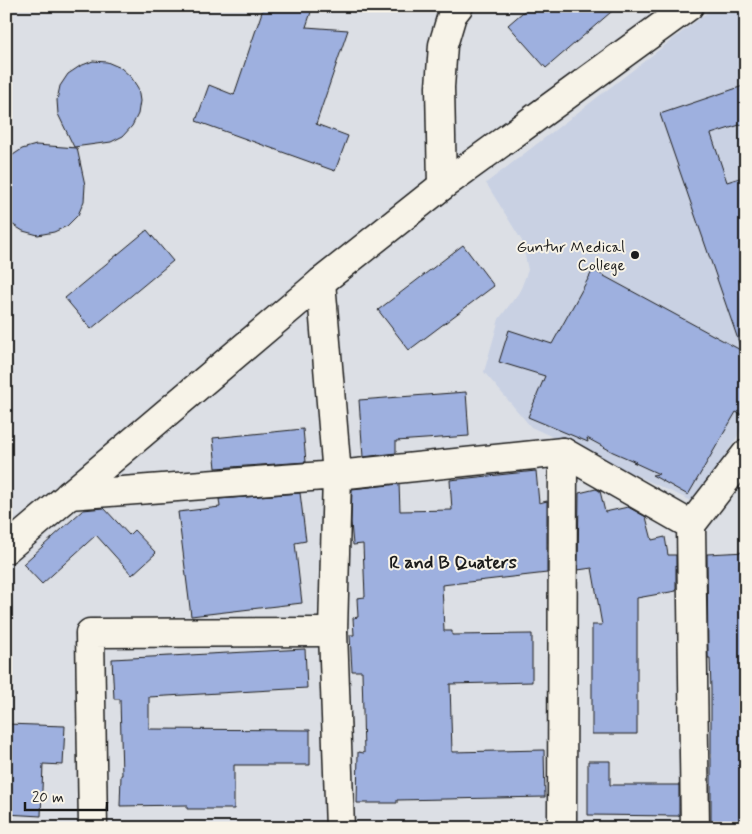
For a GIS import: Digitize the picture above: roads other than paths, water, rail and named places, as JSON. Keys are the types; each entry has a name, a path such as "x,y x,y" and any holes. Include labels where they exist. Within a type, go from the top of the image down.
{"street":[{"path":"442,186 440,87 442,45 452,15 459,6"},
{"path":"6,549 322,282 442,186 689,6"},
{"path":"322,282 337,475 333,632 340,828"},
{"path":"69,495 337,475 563,452 691,525"},
{"path":"562,828 563,452"},
{"path":"695,828 691,525 746,454"},
{"path":"93,828 90,633 333,632"}],"place":[{"name":"Guntur Medical College","path":"635,255"}],"district":[{"name":"R and B Quaters","path":"453,562"}]}
